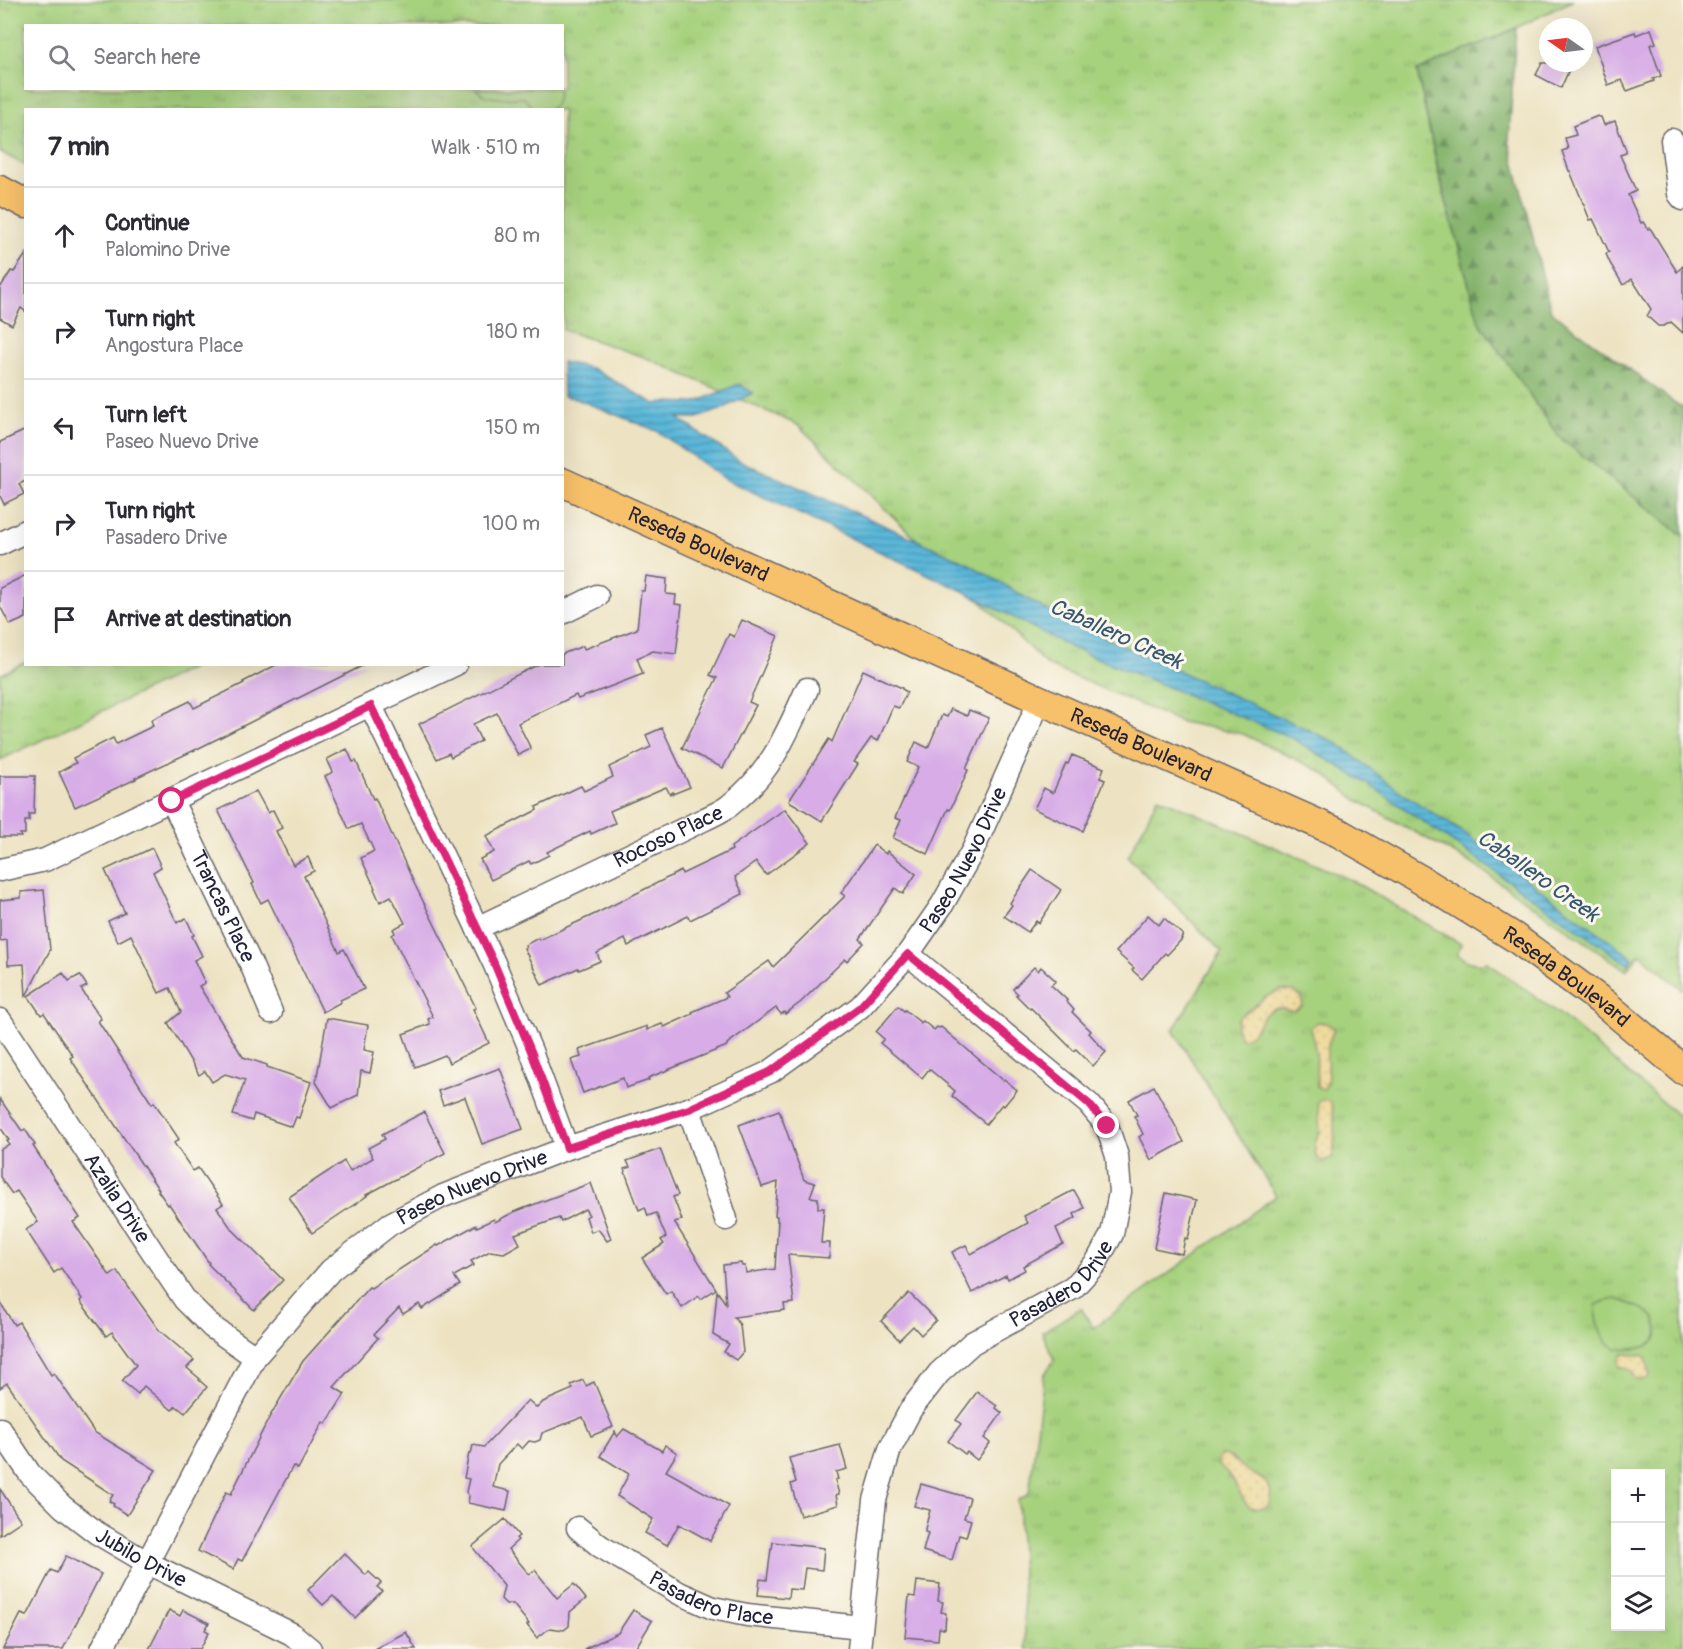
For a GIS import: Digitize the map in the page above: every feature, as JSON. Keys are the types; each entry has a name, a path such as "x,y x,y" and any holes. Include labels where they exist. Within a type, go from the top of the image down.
{"main road":[{"path":"0,190 24,203"},
{"name":"Reseda Boulevard","path":"564,483 1040,700 1339,833 1514,937 1604,1003 1683,1070"}],"street":[{"path":"1672,140 1679,194 1683,200"},
{"path":"0,544 24,532"},
{"path":"564,612 597,596"},
{"path":"0,870 45,860 452,666"},
{"name":"Rocoso Place","path":"477,928 729,806 768,768 782,745 807,689"},
{"name":"Paseo Nuevo Drive","path":"102,1649 255,1357 331,1270 390,1224 443,1196 567,1148 689,1109 770,1072 860,1007 908,954 942,905 973,850 1040,700"},
{"path":"371,706 477,928 531,1051 567,1148"},
{"name":"Trancas Place","path":"172,801 271,1012"},
{"name":"Pasadero Drive","path":"860,1638 876,1500 890,1449 911,1408 939,1373 972,1343 1073,1288 1096,1263 1112,1234 1120,1192 1117,1156 1107,1126 1089,1104 908,954"},
{"name":"Azalia Drive","path":"0,1020 185,1300 212,1327 255,1357"},
{"path":"689,1109 726,1219"},
{"name":"Jubilo Drive","path":"0,1429 30,1474 63,1507 97,1533 148,1563 292,1634 309,1649"},
{"name":"Pasadero Place","path":"578,1528 600,1546 679,1593 713,1608 860,1638"}],"green space":[{"path":"0,0 1574,0 1417,72 1438,172 1479,322 1559,437 1683,536 1683,990 1640,954 1626,970 1471,863 1357,800 1320,771 1243,734 1181,722 1047,665 798,425 644,357 564,330 564,108 24,108 24,164 0,152"},
{"path":"1516,28 1509,140 1551,311 1683,407 1683,536 1559,437 1479,322 1441,182 1417,71"},
{"path":"477,90 559,90 556,104 550,108 533,108 524,98 498,98"},
{"path":"24,663 24,666 196,666 0,760 0,675"},
{"path":"1158,797 1351,880 1461,944 1457,955 1475,963 1487,962 1562,1016 1683,1120 1683,1649 1026,1649 1018,1500 1029,1494 1044,1375 1054,1360 1042,1332 1081,1308 1093,1328 1276,1196 1173,1030 1222,952 1128,857"},
{"path":"1617,1299 1643,1309 1654,1317 1658,1334 1653,1343 1642,1348 1625,1350 1614,1347 1606,1341 1597,1322 1596,1305"}],"sand":[{"path":"1281,990 1293,991 1302,997 1302,1006 1294,1011 1279,1008 1272,1010 1267,1013 1252,1033 1241,1038 1236,1028 1238,1018 1266,997"},
{"path":"1318,1022 1326,1023 1334,1028 1327,1048 1328,1075 1324,1089 1317,1087 1316,1054 1311,1027"},
{"path":"1330,1101 1332,1106 1334,1138 1332,1158 1322,1161 1316,1157 1315,1147 1320,1133 1318,1102"},
{"path":"1623,1354 1643,1355 1646,1358 1649,1378 1637,1380 1631,1370 1620,1367 1619,1360"},
{"path":"1221,1455 1230,1457 1265,1481 1270,1491 1268,1506 1254,1508 1245,1502 1232,1479 1218,1465"}],"water":[{"path":"564,362 591,368 655,404 694,403 739,384 753,393 720,410 697,418 678,418 740,461 966,562 1053,614 1335,742 1405,795 1467,835 1633,958 1628,964 1370,785 1290,737 1072,648 961,590 723,478 657,431 574,398 564,396"}],"building":[{"path":"1651,29 1656,43 1650,45 1661,76 1627,91 1622,80 1608,85 1595,46"},
{"path":"1539,69 1539,72 1568,72 1561,88 1536,75"},
{"path":"1598,116 1601,117 1604,125 1615,121 1626,150 1626,153 1620,155 1636,191 1628,195 1641,223 1643,222 1648,229 1650,228 1677,272 1683,266 1683,333 1671,322 1658,326 1647,316 1651,309 1632,279 1623,285 1610,263 1606,254 1609,252 1593,219 1590,220 1569,171 1562,151 1568,149 1565,138 1576,135 1573,126"},
{"path":"24,257 24,310 21,308 12,325 0,318 0,288 11,271 14,272"},
{"path":"24,431 24,482 19,484 24,494 4,504 0,496 0,442"},
{"path":"24,576 24,619 10,625 0,606 0,588"},
{"path":"646,576 667,579 666,594 676,595 675,604 682,605 676,654 653,651 637,658 643,674 578,699 576,695 518,723 531,749 518,755 497,713 473,724 481,741 451,757 449,753 437,759 419,724 535,666 564,666 564,653 583,646 584,649 637,629 641,591 644,591"},
{"path":"742,620 778,636 749,702 756,705 723,768 682,748 717,678 710,675 729,634 734,637"},
{"path":"274,666 362,666 75,807 59,772 76,763 73,758 113,738 116,744 153,726 151,720 190,701 194,708"},
{"path":"863,670 907,692 899,708 893,706 878,741 871,738 854,762 858,764 822,821 789,801 829,739 832,742"},
{"path":"951,709 967,716 969,710 989,718 966,769 968,770 961,786 928,854 893,838 901,820 895,818 918,767 907,762 916,742 928,748 942,715 947,717"},
{"path":"662,728 690,787 670,794 666,787 610,811 615,823 591,834 590,831 547,852 549,855 531,864 529,861 491,880 480,859 494,852 486,836 537,810 536,807 581,786 584,791 613,777 609,767 651,747 646,735"},
{"path":"347,749 353,762 356,761 373,799 375,798 476,1008 473,1009 489,1043 449,1063 445,1055 415,1067 403,1034 430,1024 428,1019 433,1017 392,935 395,933 393,929 405,923 391,896 380,902 361,858 374,851 361,824 349,829 325,776 333,772 327,759"},
{"path":"1072,755 1104,768 1100,778 1105,780 1083,831 1034,809 1044,788 1053,793"},
{"path":"0,776 35,776 34,814 29,814 29,821 25,821 25,834 20,834 21,837 0,837"},
{"path":"256,791 268,813 273,810 282,828 276,831 293,865 308,857 314,871 304,876 339,952 344,949 364,989 340,1000 341,1002 323,1012 268,899 261,903 252,884 254,883 218,810"},
{"path":"785,809 810,843 766,875 756,862 735,877 743,894 690,920 688,916 628,946 625,939 597,953 600,961 579,970 578,968 542,985 524,948 525,945 595,914 681,871 682,874 732,850 731,847"},
{"path":"874,845 886,854 887,851 916,874 903,894 895,888 860,939 864,943 801,1002 785,1014 784,1012 781,1014 776,1008 727,1046 648,1078 649,1080 626,1088 623,1078 583,1093 571,1060 581,1057 579,1050 647,1026 647,1030 662,1024 664,1027 727,997 724,993 769,961 773,967 845,896 841,893"},
{"path":"152,848 161,867 153,872 177,923 186,918 202,956 194,960 205,983 199,986 243,1057 311,1082 299,1118 296,1117 292,1127 254,1114 252,1121 233,1115 245,1080 225,1074 212,1082 205,1071 199,1075 168,1023 181,1012 170,988 159,993 131,935 118,942 108,921 125,913 105,870"},
{"path":"1032,870 1061,890 1039,923 1036,921 1028,932 1004,916"},
{"path":"44,890 50,950 26,996 24,964 8,965 7,940 0,941 0,900 21,898 21,892"},
{"path":"1148,915 1159,925 1164,918 1183,935 1182,939 1167,955 1165,953 1142,979 1132,970 1134,968 1116,952"},
{"path":"1034,967 1038,971 1041,967 1056,981 1051,985 1067,1000 1074,1010 1072,1012 1091,1031 1089,1033 1106,1052 1093,1066 1076,1049 1074,1051 1016,995 1018,994 1013,989"},
{"path":"63,973 69,981 80,975 87,986 81,989 101,1019 98,1021 152,1104 154,1102 179,1139 174,1143 193,1171 198,1168 223,1204 217,1208 231,1228 283,1280 254,1310 208,1264 70,1058 73,1056 44,1013 41,1015 28,996"},
{"path":"898,1006 934,1030 941,1027 1017,1090 986,1124 952,1096 955,1091 929,1069 922,1078 880,1043 884,1039 876,1032"},
{"path":"327,1018 368,1025 364,1050 374,1052 370,1073 361,1071 358,1095 332,1108 316,1082"},
{"path":"500,1068 523,1129 482,1144 465,1097 443,1105 438,1091"},
{"path":"1154,1086 1184,1142 1151,1160 1139,1137 1143,1134 1129,1100"},
{"path":"0,1099 22,1131 25,1129 35,1145 33,1146 80,1218 73,1222 110,1276 117,1271 159,1330 194,1360 187,1368 207,1387 185,1413 176,1406 172,1410 144,1386 138,1394 122,1381 136,1365 112,1332 106,1336 80,1301 82,1299 61,1268 54,1273 26,1230 38,1222 17,1191 12,1194 0,1177 0,1150 9,1144 7,1141 9,1140 0,1127"},
{"path":"779,1110 804,1180 815,1183 810,1197 818,1198 818,1208 824,1208 821,1243 830,1243 829,1258 788,1255 794,1303 784,1304 785,1310 734,1317 740,1325 743,1352 736,1360 724,1352 729,1344 713,1335 717,1291 726,1304 723,1265 741,1263 745,1266 746,1273 775,1269 778,1221 775,1216 778,1182 762,1187 739,1125"},
{"path":"424,1112 445,1153 366,1195 312,1233 289,1197 344,1161 350,1171 373,1158 368,1148 385,1139 382,1134"},
{"path":"660,1149 678,1195 673,1197 682,1220 674,1222 716,1289 701,1299 699,1296 682,1308 671,1291 666,1294 642,1258 664,1244 661,1240 666,1237 656,1213 648,1216 645,1207 639,1210 624,1169 630,1167 627,1161"},
{"path":"591,1183 611,1239 607,1241 598,1229 591,1232 586,1217 589,1215 585,1209 561,1222 559,1218 515,1234 520,1244 504,1253 490,1251 471,1261 474,1265 454,1276 460,1285 422,1309 419,1304 403,1314 399,1308 374,1334 378,1338 334,1387 345,1394 326,1424 323,1422 298,1469 293,1466 242,1561 238,1559 233,1569 198,1551 226,1492 231,1494 270,1416 303,1361 369,1287 371,1288 437,1245 476,1225 477,1227 494,1219 495,1222 514,1212"},
{"path":"1074,1190 1084,1208 1074,1214 1076,1218 1056,1228 1063,1244 1023,1266 1025,1270 1008,1279 1006,1275 972,1293 952,1252 966,1245 971,1254 1028,1223 1024,1216"},
{"path":"1166,1193 1197,1200 1182,1254 1154,1248"},
{"path":"909,1293 936,1320 921,1335 913,1326 899,1340 881,1321"},
{"path":"0,1302 14,1325 19,1322 51,1375 54,1373 94,1432 156,1470 127,1515 109,1501 113,1495 61,1461 7,1383 0,1388"},
{"path":"583,1380 586,1386 594,1382 613,1427 591,1436 583,1417 542,1433 540,1440 529,1441 522,1449 517,1444 498,1464 493,1487 510,1491 506,1511 468,1503 469,1496 466,1492 469,1479 464,1478 473,1445 484,1447 528,1400 537,1408 543,1402 573,1389 571,1385"},
{"path":"977,1392 997,1406 996,1408 1002,1413 984,1438 990,1443 977,1460 948,1441 961,1424 956,1420"},
{"path":"624,1429 662,1451 665,1445 677,1453 666,1471 729,1506 710,1541 679,1524 667,1545 645,1533 653,1519 617,1496 629,1474 600,1456 615,1431 617,1437"},
{"path":"840,1445 847,1469 836,1472 838,1505 800,1516 791,1484 796,1482 789,1458"},
{"path":"921,1484 970,1498 964,1518 971,1520 966,1537 959,1535 952,1560 923,1551 928,1533 925,1529 930,1510 914,1506"},
{"path":"0,1489 21,1521 0,1535"},
{"path":"505,1519 519,1536 516,1538 518,1540 508,1549 529,1574 535,1570 557,1598 574,1584 586,1599 570,1612 569,1626 564,1630 550,1628 537,1638 513,1604 506,1604 501,1599 504,1586 474,1549 473,1546"},
{"path":"773,1542 824,1548 822,1570 805,1568 802,1590 789,1589 788,1598 758,1595 760,1579 767,1580"},
{"path":"344,1553 366,1575 369,1572 381,1583 377,1587 382,1591 355,1618 333,1596 323,1605 308,1590"},
{"path":"66,1556 101,1574 63,1649 3,1649 21,1614 27,1616 51,1570 57,1573"},
{"path":"917,1581 940,1584 938,1601 943,1602 941,1612 946,1613 945,1629 939,1628 938,1640 905,1637 909,1596 915,1597"},
{"path":"169,1610 180,1616 183,1610 209,1623 205,1630 209,1632 200,1649 149,1649"},
{"path":"633,1610 652,1621 635,1649 584,1649 618,1633"},
{"path":"406,1632 416,1649 374,1649"}],"route":[{"path":"172,801 371,706 494,963 531,1051 567,1148 689,1109 770,1072 860,1007 908,954 1089,1104 1107,1126"}],"water label":[{"name":"Caballero Creek","path":"1116,634"},
{"name":"Caballero Creek","path":"1538,876"}]}
